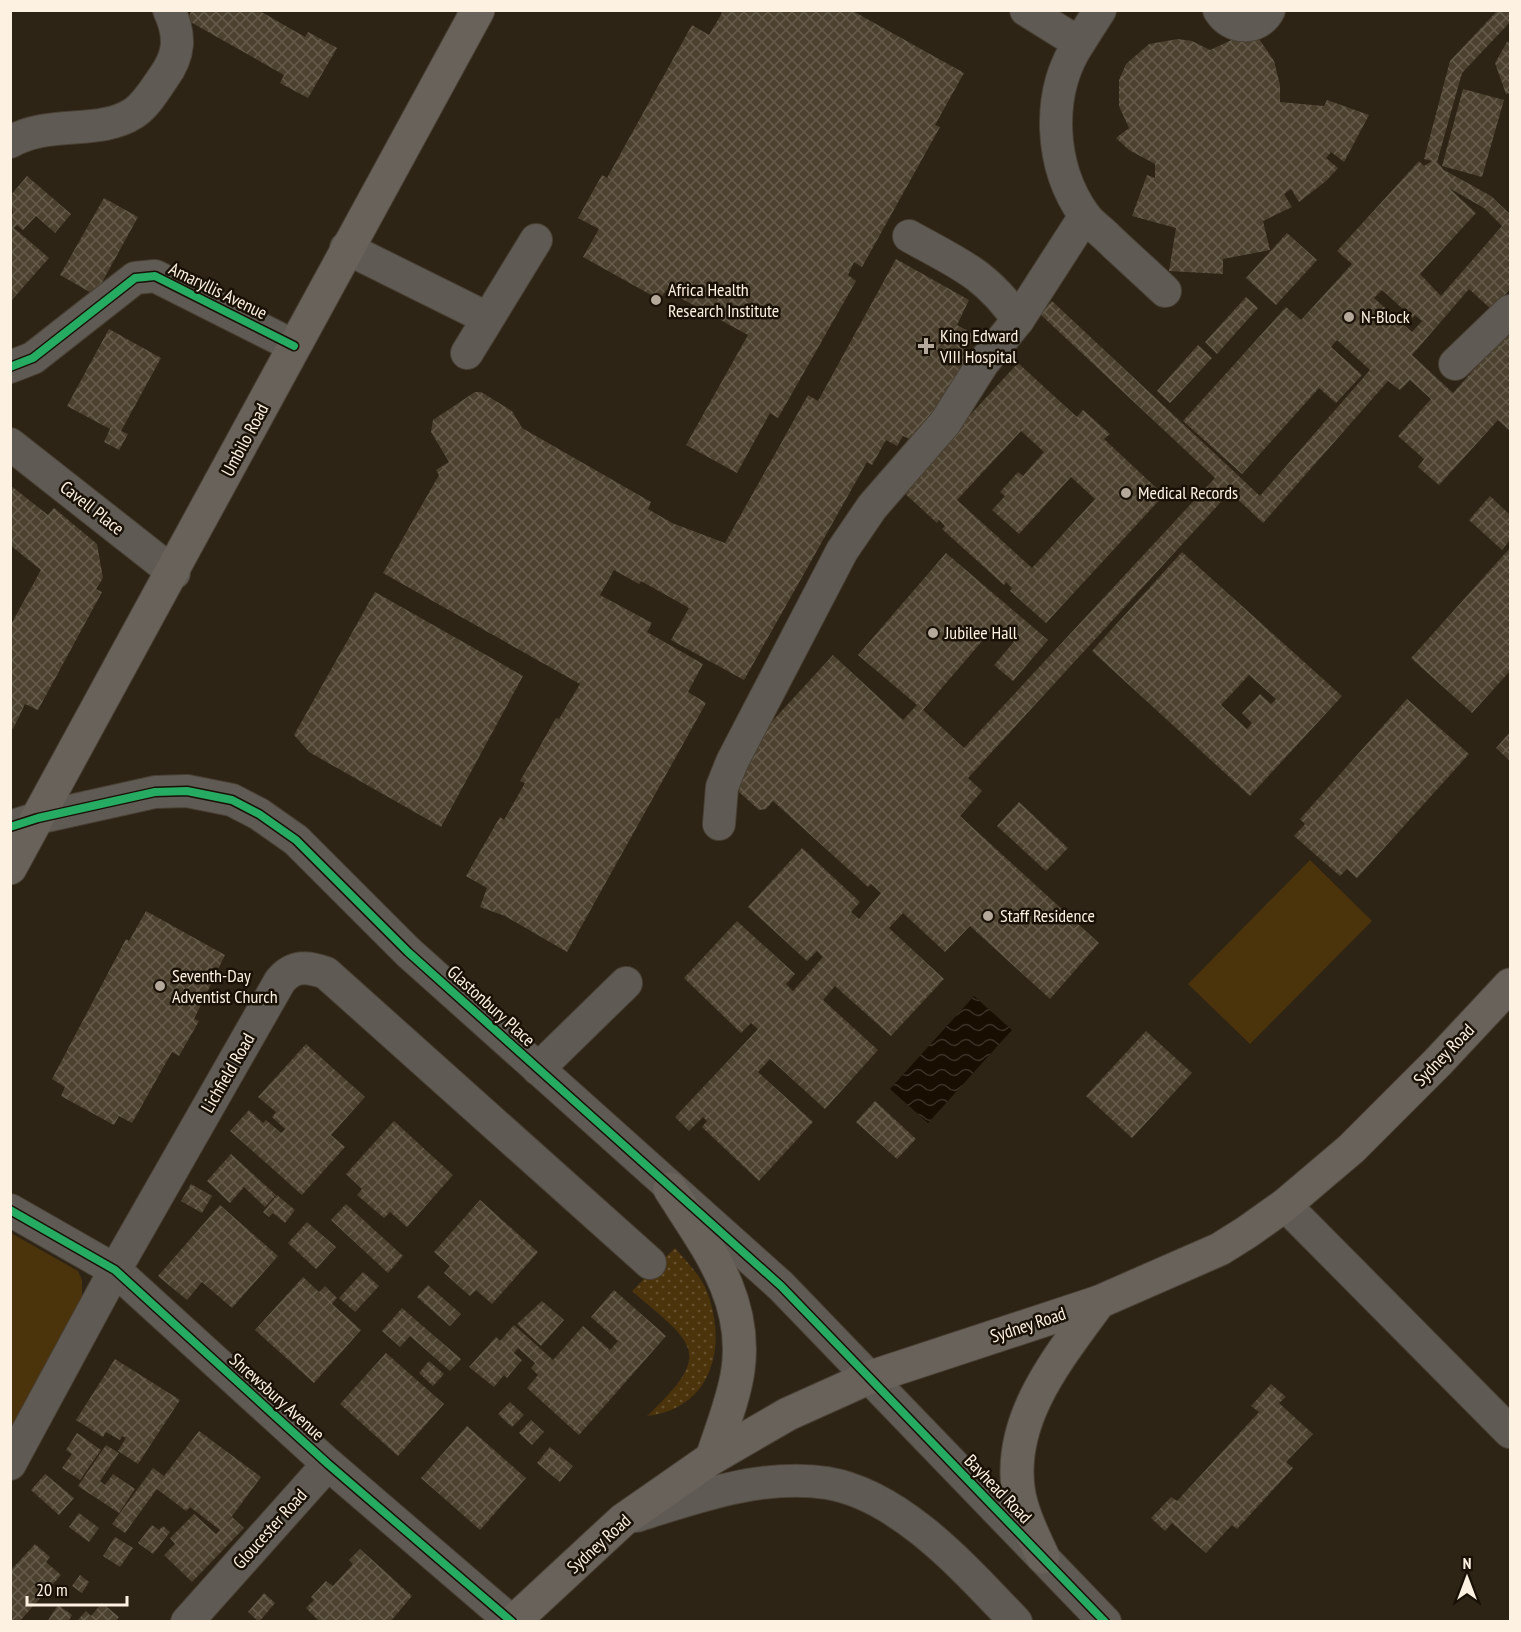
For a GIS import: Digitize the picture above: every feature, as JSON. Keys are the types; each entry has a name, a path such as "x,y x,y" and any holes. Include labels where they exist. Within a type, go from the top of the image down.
{"main road":[{"name":"Umbilo Road","path":"10,868 24,823 174,573 346,248 478,10"},
{"name":"Sydney Road","path":"512,1622 623,1520 712,1458 789,1414 868,1378 1099,1302 1220,1249 1285,1205 1351,1149 1438,1062 1510,985"},
{"path":"670,1189 724,1274 736,1314 740,1347 738,1372 712,1458"},
{"path":"1043,1557 1026,1520 1018,1489 1016,1463 1023,1429 1050,1371 1099,1302"}],"street":[{"path":"10,142 36,130 110,123 135,113 144,105 175,58 178,39 169,10"},
{"path":"1100,10 1069,58 1060,80 1057,99 1056,145 1068,182 1085,216 1165,291"},
{"path":"1219,10 1231,23 1250,25 1265,17 1269,10"},
{"path":"1027,11 1079,43"},
{"path":"720,824 722,787 732,762 842,552 872,507 945,423 983,363 1018,320 1085,216"},
{"path":"909,236 983,278 1003,298 1018,320"},
{"path":"467,353 536,240"},
{"path":"346,248 487,318"},
{"name":"Amaryllis Avenue","path":"10,366 33,358 135,278 144,276 154,276 294,346"},
{"path":"1455,364 1510,311"},
{"name":"Cavell Place","path":"10,444 174,573"},
{"name":"Glastonbury Place","path":"24,823 156,792 187,791 232,800 296,840 408,952 781,1286 868,1378"},
{"name":"Lichfield Road","path":"10,1464 115,1270 280,981 298,967 313,968 326,973 650,1263"},
{"path":"538,1069 626,983"},
{"path":"1285,1205 1510,1432"},
{"name":"Shrewsbury Avenue","path":"10,1210 115,1270 328,1464 512,1622"},
{"name":"Bayhead Road","path":"868,1378 1105,1622"},
{"name":"Gloucester Road","path":"188,1622 328,1464"},
{"path":"623,1520 728,1490 778,1482 829,1484 874,1501 914,1524 964,1568 1016,1622"}],"shaded area":[{"path":"1310,860 1372,921 1250,1044 1188,984"},
{"path":"11,1233 78,1271 82,1280 82,1302 11,1429"},
{"path":"675,1248 707,1290 714,1318 716,1338 714,1357 699,1390 685,1402 668,1411 647,1416 669,1394 682,1376 689,1362 688,1349 682,1337 670,1324 632,1291"}],"water":[{"path":"974,996 1012,1030 928,1123 890,1089"}],"building":[{"path":"192,10 258,10 305,37 308,32 337,48 308,98 280,83 284,75 187,20"},
{"path":"718,10 851,10 964,73 935,125 940,127 862,267 854,262 848,275 856,281 778,418 770,413 737,473 686,445 748,335 666,290 660,300 583,257 599,229 578,218 602,175 607,178 692,25 709,35 722,13"},
{"path":"1498,10 1510,10 1510,22 1462,73 1437,162 1444,170 1491,196 1510,214 1510,289 1492,310 1469,289 1412,355 1453,393 1510,329 1510,431 1498,420 1439,485 1418,467 1424,459 1398,436 1431,399 1410,380 1400,390 1388,381 1263,523 1230,492 968,778 982,791 960,816 1099,943 1050,999 970,926 945,952 903,913 889,928 944,979 891,1036 835,986 823,1000 878,1050 825,1109 770,1059 758,1072 813,1122 759,1181 702,1127 707,1121 703,1117 689,1131 675,1117 758,1029 751,1023 741,1033 684,978 737,921 795,974 786,984 793,991 823,957 817,951 807,961 748,907 802,848 860,902 851,912 859,919 881,893 871,884 868,887 773,801 766,809 759,810 739,792 737,787 752,743 833,655 903,720 917,705 858,655 946,553 1048,640 1013,681 994,665 1014,642 995,626 923,710 964,748 1215,478 1040,314 1052,301 1260,496 1370,370 1337,340 1331,347 1362,375 1336,403 1319,388 1242,474 1183,421 1286,307 1301,320 1352,264 1337,251 1419,161 1424,166 1432,161 1424,159 1450,61","holes":["1449,188 1484,208 1502,226 1441,296 1420,274 1476,213","1382,290 1413,318 1415,315 1422,321 1412,332 1374,298"]},
{"path":"1253,30 1274,61 1280,85 1280,102 1324,106 1327,100 1369,115 1344,162 1331,152 1326,158 1338,168 1326,181 1299,202 1291,189 1284,194 1292,207 1263,221 1270,250 1223,259 1223,274 1169,271 1176,228 1132,216 1147,175 1155,178 1155,164 1129,150 1116,138 1129,128 1119,106 1119,80 1126,64 1149,44 1178,39 1192,41 1210,50"},
{"path":"1510,41 1510,93 1506,94 1495,63 1507,42"},
{"path":"1463,89 1504,100 1482,177 1442,166"},
{"path":"27,176 71,214 55,233 36,216 23,230 17,225 14,228 49,258 10,302 10,216 13,213 10,196"},
{"path":"104,198 138,217 95,295 60,275"},
{"path":"1287,233 1317,260 1276,305 1246,278"},
{"path":"896,259 969,300 957,325 975,335 966,351 971,354 916,442 903,436 897,446 886,440 872,465 867,462 744,680 671,640 689,608 641,581 639,584 614,570 600,595 652,623 647,632 703,664 688,692 706,703 567,952 505,916 480,907 487,888 466,876 500,817 504,820 525,783 520,781 556,718 559,719 580,684 383,573 439,475 436,470 449,462 431,432 433,420 475,392 481,392 512,411 522,428 651,502 648,509 672,523 725,543 808,395 818,401"},
{"path":"1246,297 1258,308 1217,354 1205,342"},
{"path":"109,329 161,358 121,431 128,434 119,450 104,442 110,429 67,406"},
{"path":"1198,345 1212,358 1170,403 1157,391"},
{"name":"Medical Records","path":"1018,363 1077,417 1083,410 1110,434 1104,439 1164,495 1046,623 1010,591 1012,588 1006,582 1004,585 942,529 945,526 939,520 937,523 901,490","holes":["1021,431 1044,452 1023,476 1018,472 1000,492 1005,496 992,510 1019,534 1071,477 1095,499 1032,568 957,500"]},
{"path":"10,485 48,515 54,508 97,544 103,578 96,589 102,592 38,710 25,704 13,729 10,727 10,626 41,570 10,545"},
{"path":"1490,496 1510,515 1510,540 1502,550 1469,520"},
{"path":"1510,548 1510,671 1472,713 1411,658"},
{"path":"1182,552 1342,696 1250,796 1092,651","holes":["1249,675 1276,699 1271,704 1260,694 1242,713 1252,723 1247,729 1221,705"]},
{"path":"375,592 523,676 441,827 309,752 294,735"},
{"path":"1407,699 1469,754 1357,878 1347,869 1340,876 1294,836 1305,824 1300,819"},
{"path":"1510,732 1510,761 1496,748"},
{"path":"1019,802 1068,848 1046,871 997,826"},
{"path":"146,911 225,955 194,1019 199,1021 179,1056 172,1052 132,1123 119,1116 114,1125 61,1096 65,1087 52,1079 126,939 129,941"},
{"path":"1146,1031 1192,1073 1132,1138 1086,1096"},
{"path":"306,1044 365,1097 331,1135 345,1147 302,1195 230,1131 249,1110 263,1123 266,1120 281,1133 285,1129 272,1117 276,1112 258,1097"},
{"path":"875,1101 916,1139 897,1159 856,1122"},
{"path":"394,1121 453,1175 407,1227 390,1212 384,1218 357,1195 362,1189 346,1174"},
{"path":"231,1154 276,1195 265,1207 244,1187 230,1203 207,1181"},
{"path":"191,1184 212,1196 202,1213 181,1201"},
{"path":"277,1195 295,1210 285,1223 273,1213 269,1217 263,1212"},
{"path":"480,1200 538,1252 492,1304 476,1290 470,1296 444,1273 450,1266 434,1252"},
{"path":"346,1204 403,1256 388,1273 331,1220"},
{"path":"220,1205 278,1256 232,1308 202,1282 187,1300 158,1276"},
{"path":"307,1222 336,1247 316,1269 288,1243"},
{"path":"363,1272 379,1286 355,1312 339,1298"},
{"path":"303,1277 319,1292 325,1286 337,1298 332,1304 361,1330 314,1383 255,1330"},
{"path":"428,1285 461,1314 450,1326 417,1297"},
{"path":"614,1290 666,1336 579,1435 527,1388 538,1375 531,1368 535,1363 518,1348 514,1353 522,1360 507,1378 504,1375 494,1387 469,1367 496,1337 500,1341 514,1325 553,1360 583,1326 610,1350 618,1341 591,1317"},
{"path":"542,1301 564,1320 541,1346 517,1324"},
{"path":"402,1308 461,1359 450,1371 410,1336 400,1347 382,1331"},
{"path":"386,1353 444,1404 398,1456 340,1404"},
{"path":"115,1359 180,1400 138,1464 118,1451 126,1438 122,1436 120,1440 106,1432 103,1437 76,1420"},
{"path":"429,1361 444,1374 433,1386 419,1373"},
{"path":"1271,1384 1286,1397 1279,1403 1313,1434 1286,1462 1293,1468 1237,1529 1232,1525 1206,1553 1172,1523 1165,1531 1151,1518 1171,1497 1177,1501 1259,1412 1251,1406"},
{"path":"510,1402 524,1415 512,1427 498,1414"},
{"path":"531,1420 544,1432 532,1445 519,1433"},
{"path":"467,1426 526,1478 480,1530 421,1478"},
{"path":"199,1431 261,1477 227,1523 232,1517 244,1528 192,1582 164,1555 175,1544 170,1538 194,1514 216,1534 220,1530 190,1507 186,1511 157,1489 125,1533 112,1524 153,1468 164,1476"},
{"path":"77,1433 101,1450 80,1480 62,1468 72,1454 66,1450"},
{"path":"106,1445 119,1453 100,1481 105,1485 113,1474 135,1489 119,1513 78,1486"},
{"path":"550,1447 573,1466 560,1482 537,1463"},
{"path":"45,1474 74,1498 59,1515 31,1490"},
{"path":"79,1513 99,1528 89,1542 69,1527"},
{"path":"152,1525 159,1530 163,1526 170,1532 153,1554 138,1543"},
{"path":"115,1537 133,1548 120,1567 103,1556"},
{"path":"35,1544 50,1557 46,1562 61,1575 19,1622 10,1622 10,1571"},
{"path":"360,1549 412,1596 390,1622 320,1622 306,1608 314,1600 311,1597 326,1581 333,1586 353,1564 349,1560"},
{"path":"80,1575 89,1582 82,1593 72,1586"},
{"path":"264,1593 275,1603 259,1622 248,1612"},
{"path":"102,1603 119,1617 115,1622 76,1622 86,1611 91,1616"},
{"path":"58,1605 72,1615 68,1622 47,1622"}],"cycle path":[{"path":"10,367 33,358 135,278 155,276 294,346"},
{"path":"10,827 38,818 155,792 187,791 232,800 259,814 296,840 408,952 781,1286 1105,1622"},
{"path":"10,1210 115,1270 328,1464 512,1622"}],"place":[{"name":"Africa Health Research Institute","path":"656,300"},
{"name":"N-Block","path":"1349,317"},
{"name":"King Edward VIII Hospital","path":"926,346"},
{"name":"Medical Records","path":"1126,493"},
{"name":"Jubilee Hall","path":"933,633"},
{"name":"Staff Residence","path":"988,916"},
{"name":"Seventh-Day Adventist Church","path":"160,986"}]}
